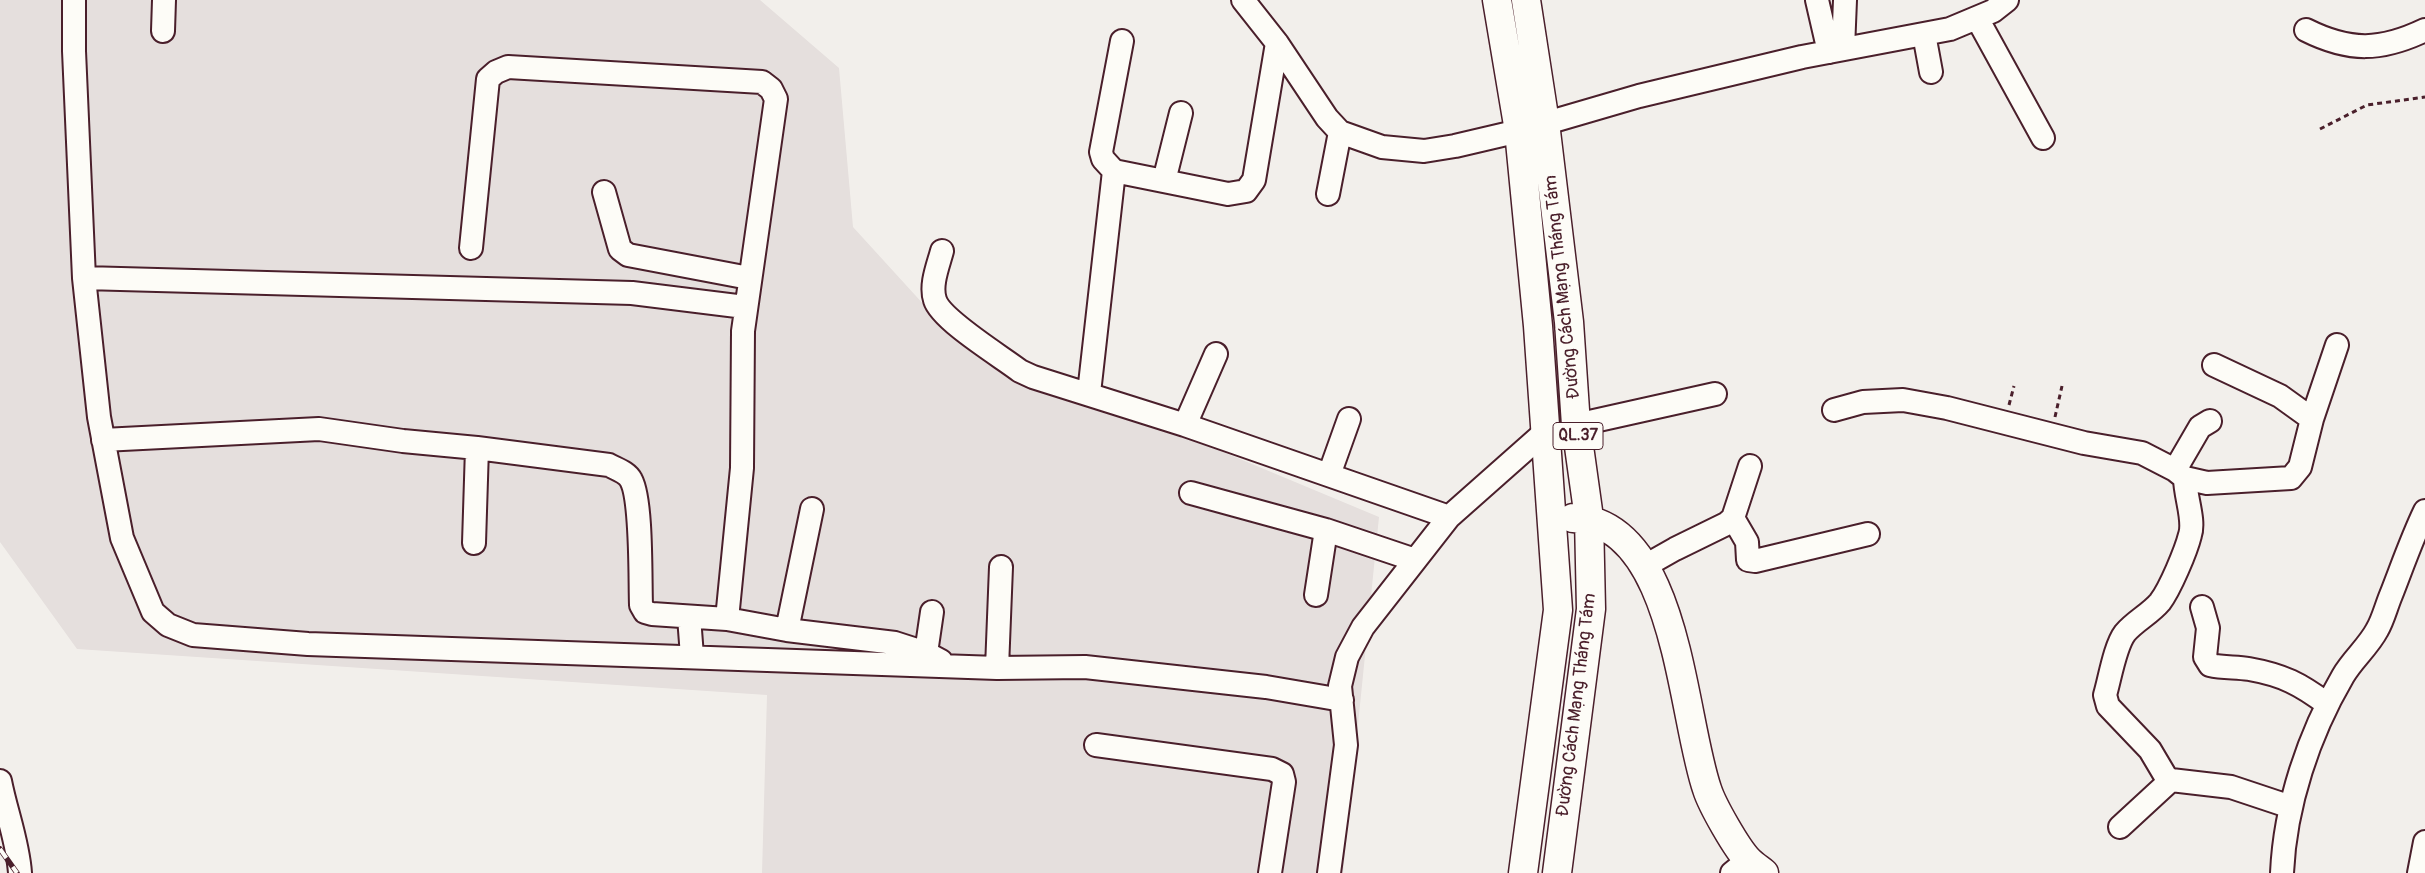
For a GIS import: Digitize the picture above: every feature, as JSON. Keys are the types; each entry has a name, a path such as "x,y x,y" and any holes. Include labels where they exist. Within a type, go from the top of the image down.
{"main road":[{"name":"Đường Cách Mạng Tháng Tám","path":"1497,0 1519,131 1538,326 1558,610 1523,873"},
{"name":"Đường Cách Mạng Tháng Tám","path":"1526,0 1545,123 1568,322 1576,425 1589,518 1591,609 1556,873"},
{"path":"1551,516 1589,518 1613,530 1645,566 1666,616 1707,790 1748,869"}],"street":[{"path":"74,0 75,88 84,278 103,440 122,538 152,612 168,626 193,635 308,644 997,668 1085,667 1266,687 1342,700"},
{"path":"163,31 164,0"},
{"path":"1243,0 1278,43 1327,118 1340,132 1382,147 1424,151 1519,131 1639,96 1836,50 1950,29 1994,11 2007,0"},
{"path":"1817,0 1836,50"},
{"path":"1836,50 1845,0"},
{"path":"1976,18 2043,138"},
{"path":"2306,30 2326,39 2362,46 2382,46 2402,41 2425,30"},
{"path":"1924,34 1931,72"},
{"path":"1122,41 1101,152 1103,159 1114,171 1228,194 1246,192 1254,180 1278,43"},
{"path":"471,248 488,80 496,72 508,67 762,82 771,89 776,99 758,235 749,278 743,331 742,468 727,619"},
{"path":"1164,182 1181,112"},
{"path":"1328,194 1340,132"},
{"path":"1089,393 1114,171"},
{"path":"604,192 620,250 628,255 749,278"},
{"path":"942,251 934,284 935,301 946,317 1020,371 1185,424 1449,517"},
{"path":"84,278 632,294 745,307"},
{"path":"1834,410 1862,402 1904,400 1947,408 2051,434 2142,453 2180,474 2215,484 2291,478 2300,467 2312,419 2337,345"},
{"path":"1185,424 1216,354"},
{"path":"2214,365 2280,396 2312,419"},
{"path":"1576,425 1715,394"},
{"path":"1329,475 1349,419"},
{"path":"2210,421 2200,427 2180,474 2191,522 2191,534 2166,593 2159,603 2126,633 2120,641 2105,695 2108,706 2150,750 2166,776 2171,780 2231,787 2291,806"},
{"path":"103,440 319,428 403,441 478,448 609,465 622,471 631,479 636,497 641,605 645,612 727,619 787,630 894,643 926,653 951,666"},
{"path":"1329,873 1346,745 1340,686 1347,657 1364,626 1449,517 1545,432"},
{"path":"474,543 478,448"},
{"path":"1645,566 1726,524 1733,518 1750,466"},
{"path":"1191,493 1326,530 1415,560"},
{"path":"787,630 812,509"},
{"path":"2282,873 2291,806 2311,742 2327,704 2344,673 2363,652 2378,629 2425,511"},
{"path":"1733,518 1747,542 1748,560 1755,561 1868,534"},
{"path":"1316,595 1326,530"},
{"path":"997,668 1001,566"},
{"path":"2202,607 2208,628 2205,657 2210,665 2248,669 2282,677 2302,685 2327,704"},
{"path":"926,653 932,612"},
{"path":"689,617 692,656"},
{"path":"1096,744 1272,769 1282,774 1284,782 1270,873"},
{"path":"2120,827 2171,780"},
{"path":"0,781 6,814 18,848 20,873"},
{"path":"2419,873 2425,842"}],"path":[{"path":"2320,130 2367,106 2425,97"},
{"path":"2051,434 2062,386"}],"shaded area":[{"path":"0,0 760,0 839,68 853,227 957,341 1379,517 1343,873 762,873 767,695 77,649 0,542"}],"railway":[{"path":"0,849 17,873"}]}
